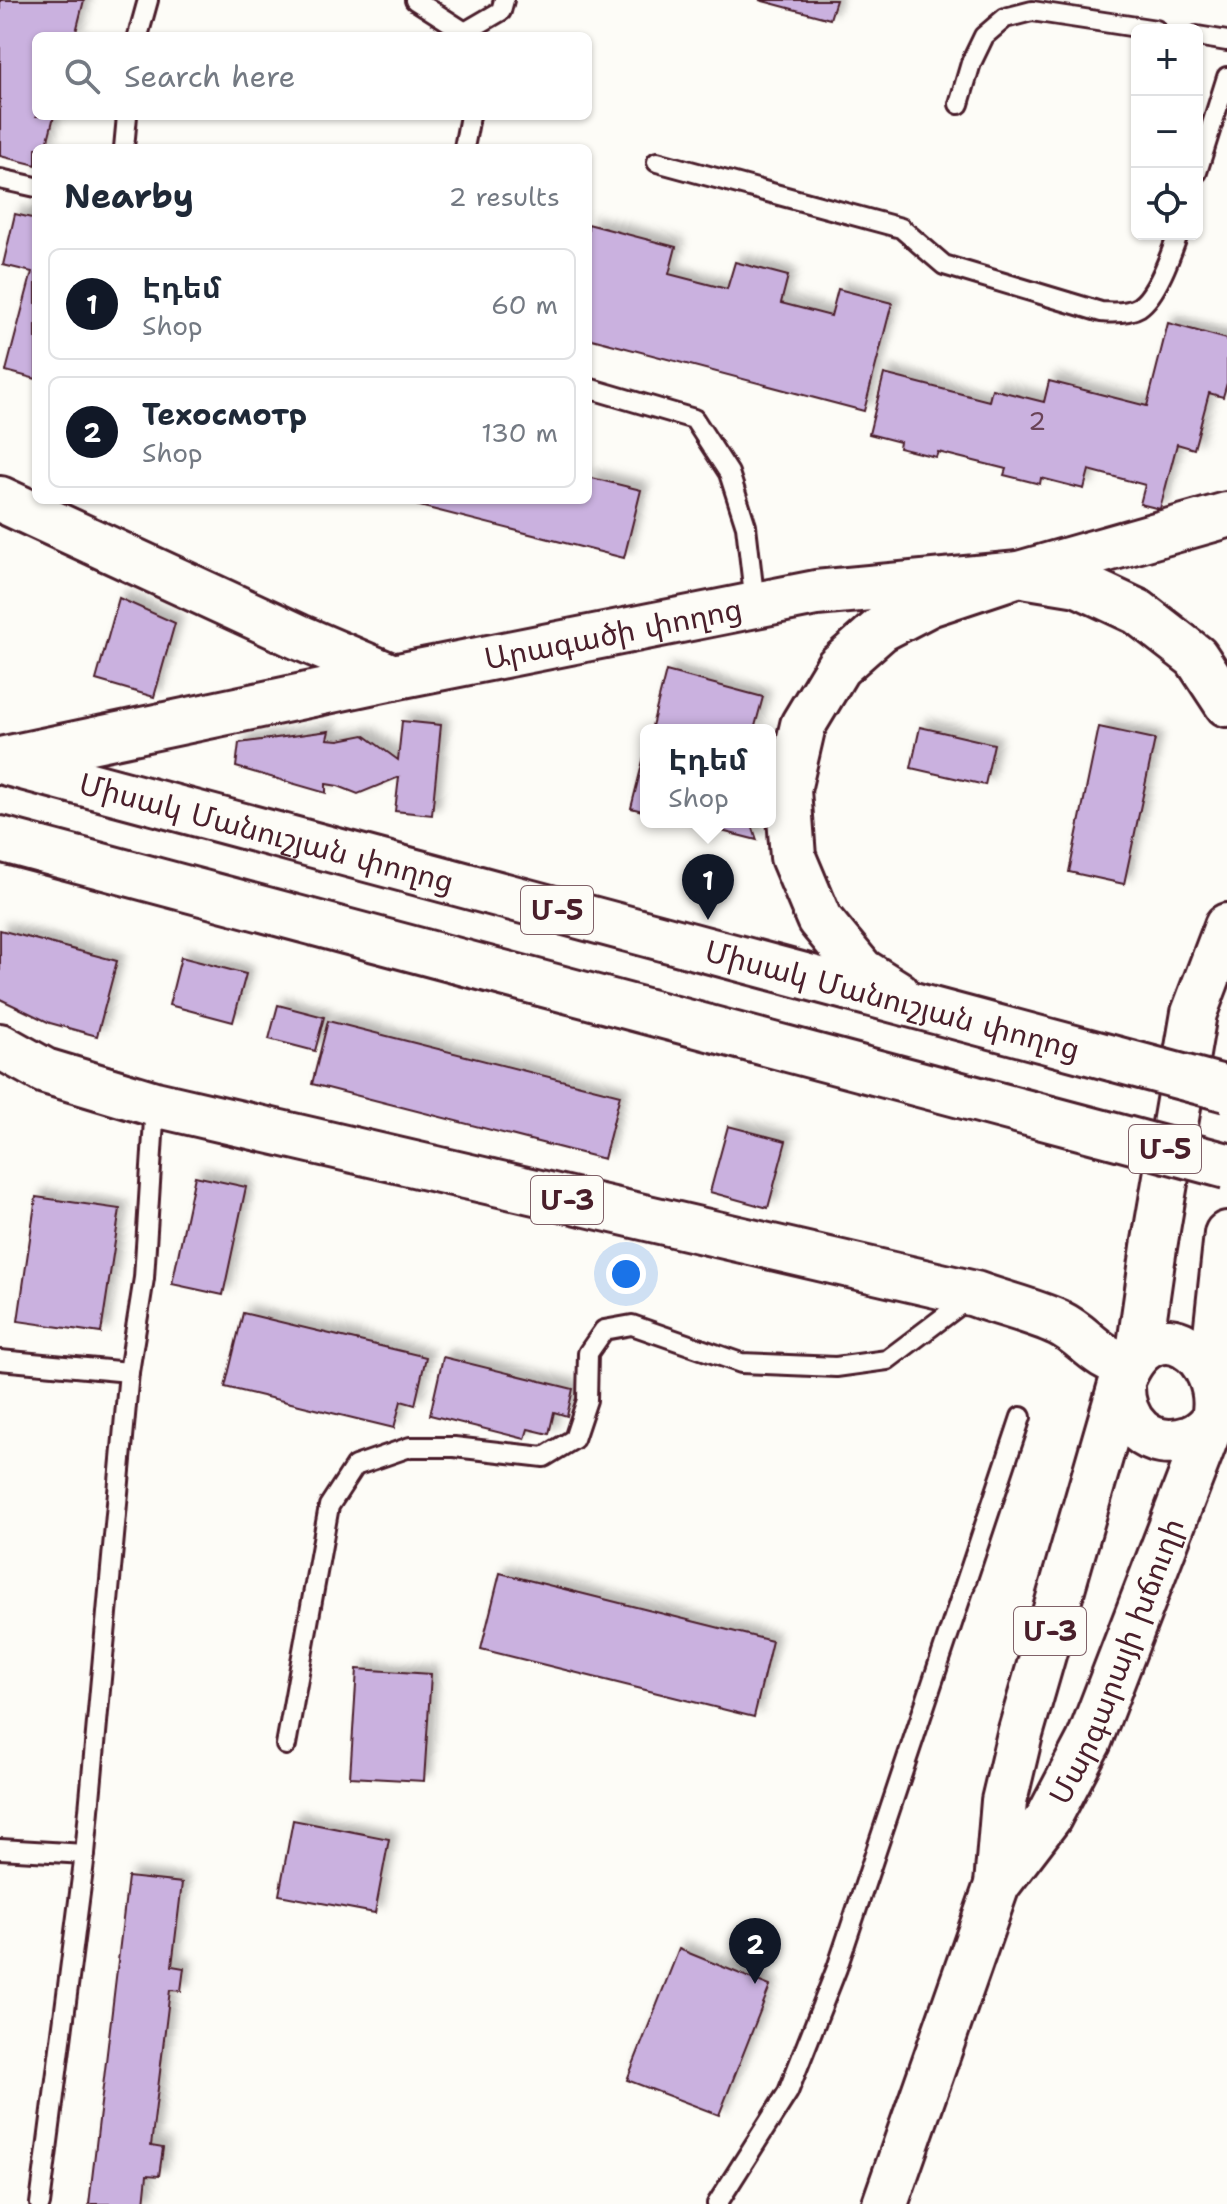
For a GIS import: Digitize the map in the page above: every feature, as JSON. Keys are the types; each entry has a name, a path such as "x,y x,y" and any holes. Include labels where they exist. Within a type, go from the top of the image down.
{"main road":[{"path":"0,499 393,677"},
{"name":"Արագածի փողոց","path":"0,760 755,604 816,593 1019,574 1227,515"},
{"path":"920,1007 862,971 819,919 793,857 788,790 803,725 838,667 881,629 929,604 1019,574 1078,584 1138,612 1196,657 1227,704"},
{"name":"Միսակ Մանուշյան փողոց","path":"0,760 1227,1089"},
{"name":"Մ-5","path":"0,839 1227,1166"},
{"name":"Մարգարայի խճուղի","path":"1219,1414 1199,1435 1183,1441 1166,1442 1150,1437 1136,1427 1126,1414 1121,1397 1154,1247 1194,1013 1227,926"},
{"name":"Մ-3","path":"0,1046 45,1071 155,1104 975,1294 1061,1324 1103,1356 1130,1366"},
{"name":"Մարգարայի խճուղի","path":"997,1885 1049,1817 1089,1741 1219,1414 1223,1394 1221,1377 1213,1362 1227,1234"},
{"path":"1130,1366 1154,1344 1170,1341 1187,1343 1213,1362"},
{"name":"Մարգարայի խճուղի","path":"885,2204 997,1885 1004,1801 1020,1734 1130,1366"}],"lane":[{"path":"139,32 148,0"},
{"path":"415,0 462,32"},
{"path":"468,32 501,11 504,0"},
{"path":"959,104 971,63 984,36 1005,18 1032,11 1131,26"},
{"path":"1203,37 1227,41"},
{"path":"1198,168 1227,77"},
{"path":"124,144 127,120"},
{"path":"465,144 469,120"},
{"path":"657,162 901,228 944,265 1101,312 1117,313 1138,308 1151,295 1176,240"},
{"path":"0,179 32,186"},
{"path":"592,389 694,419 729,473 746,526 755,604"},
{"path":"40,2204 85,1854 129,1372 144,1278 155,1104"},
{"path":"286,1745 329,1506 355,1466 410,1447 454,1447 544,1457 574,1439 587,1400 588,1353 604,1330 632,1325 741,1363 836,1367 887,1360 975,1294"},
{"path":"0,1360 129,1372"},
{"path":"717,2204 788,2092 837,1968 1021,1417"},
{"path":"0,1849 85,1854"}],"building":[{"path":"0,0 84,0 76,32 32,32 32,120 53,120 47,144 32,144 32,164 0,156"},
{"path":"759,0 836,0 830,19"},
{"path":"15,214 32,218 32,272 3,265"},
{"path":"592,225 676,247 669,274 727,289 735,262 788,276 781,303 831,316 838,289 892,303 864,411 592,339"},
{"path":"32,272 32,378 6,371"},
{"path":"1168,323 1227,339 1227,383 1223,397 1209,393 1194,449 1177,444 1160,509 1140,504 1145,485 1089,470 1084,489 1041,478 1040,484 1004,475 1006,469 938,452 936,457 899,448 900,442 869,434 884,374 989,401 992,389 1044,402 1049,381 1147,406"},
{"path":"592,478 641,490 624,558 412,504 592,504"},
{"path":"119,598 175,623 154,697 96,680"},
{"path":"666,671 763,697 756,724 653,724"},
{"path":"402,721 441,725 432,815 395,811 399,777 358,794 326,784 326,793 236,767 239,743 329,731 327,739 364,735 398,760"},
{"path":"920,727 994,744 985,785 911,768"},
{"path":"1099,727 1155,739 1124,884 1069,872"},
{"path":"640,773 640,810 631,808"},
{"path":"710,828 753,828 757,840"},
{"path":"0,930 117,961 97,1036 50,1023 0,999"},
{"path":"181,957 246,974 233,1022 169,1005"},
{"path":"278,1005 324,1017 315,1051 269,1039"},
{"path":"328,1021 620,1095 604,1159 312,1084"},
{"path":"728,1126 786,1141 768,1208 710,1192"},
{"path":"195,1176 246,1187 223,1295 172,1284"},
{"path":"36,1197 120,1209 101,1333 18,1321"},
{"path":"243,1313 426,1357 415,1405 401,1401 394,1428 225,1387"},
{"path":"443,1357 573,1389 567,1416 554,1412 549,1434 528,1429 525,1439 430,1415"},
{"path":"500,1573 772,1641 754,1717 481,1649"},
{"path":"357,1669 431,1674 424,1781 350,1777"},
{"path":"293,1820 389,1839 375,1913 279,1895"},
{"path":"128,1877 182,1883 172,1966 184,1968 181,1991 170,1990 151,2146 163,2148 159,2176 147,2175 144,2204 89,2204"},
{"path":"679,1949 770,1986 719,2115 627,2080"}],"place":[{"name":"Էդեմ","path":"708,920"},
{"name":"Техосмотр","path":"755,1984"}]}
